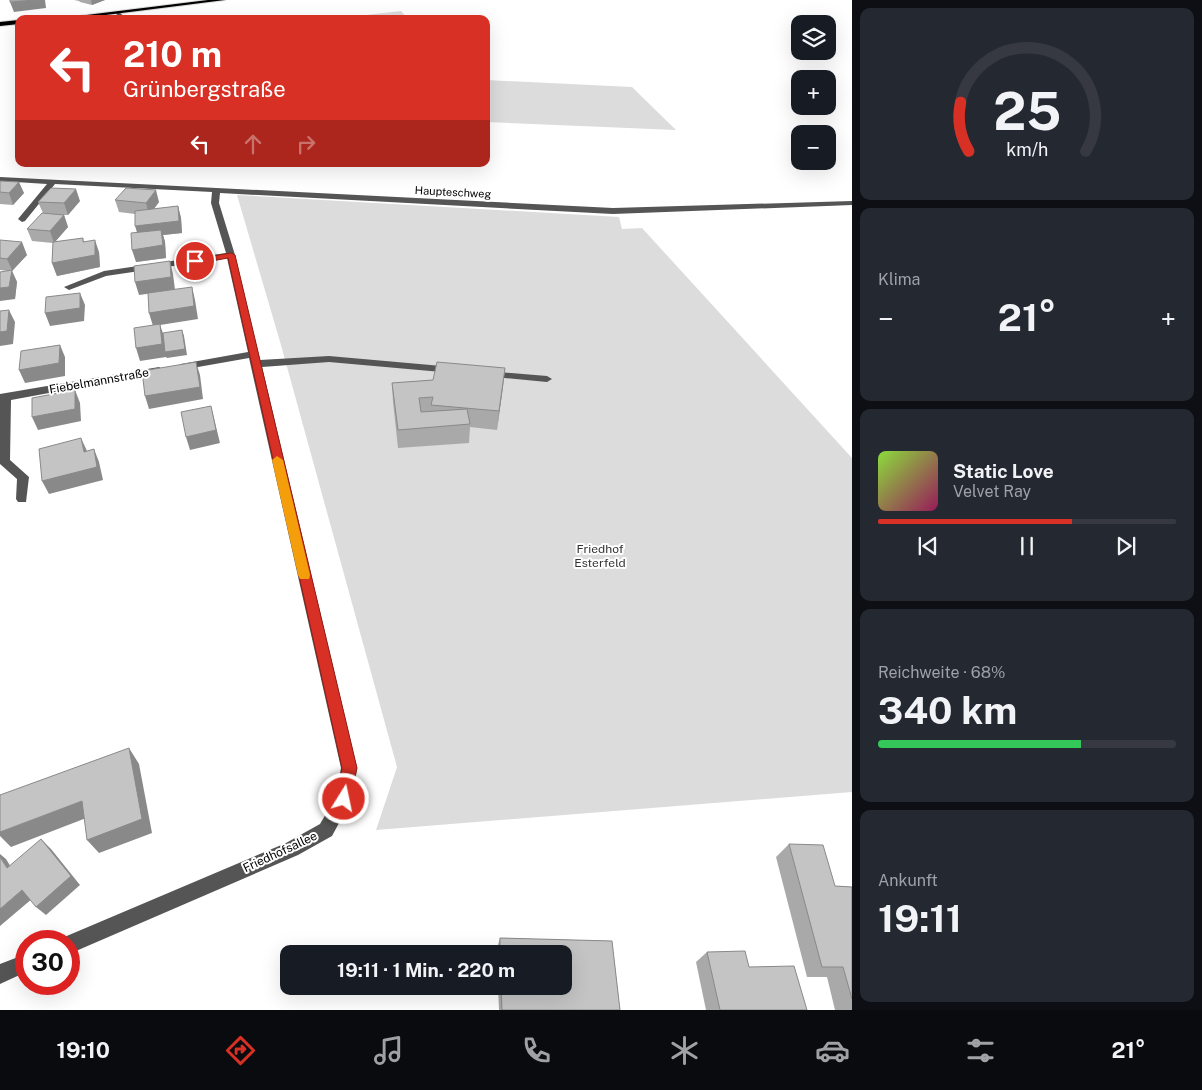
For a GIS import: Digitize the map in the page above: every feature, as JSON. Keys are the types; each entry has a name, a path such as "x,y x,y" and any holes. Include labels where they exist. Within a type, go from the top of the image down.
{"main road":[{"path":"97,15 222,0"},
{"path":"0,24 15,22"}],"street":[{"name":"Haupteschweg","path":"0,180 613,211 852,202"},
{"path":"22,219 53,182"},
{"name":"Friedhofsallee","path":"80,940 292,849 326,830 344,799 349,768 231,255 215,204 216,192"},
{"path":"70,287 104,274 231,255"},
{"name":"Fiebelmannstraße","path":"22,499 22,477 4,461 3,398 254,359 329,359 547,379"},
{"path":"0,974 15,968"}],"green space":[{"path":"401,11 404,15 366,15"},
{"path":"490,80 632,87 676,130 490,122"},
{"name":"Friedhof Esterfeld","path":"237,195 619,217 622,229 642,228 852,458 852,792 376,830 397,767 281,345"}],"building":[{"path":"10,0 35,0 10,2"},
{"path":"0,181 19,182 9,193 0,192"},
{"path":"51,188 76,189 64,203 38,202"},
{"path":"126,188 156,190 146,203 115,200"},
{"path":"178,206 179,221 135,226 135,211"},
{"path":"42,213 64,215 50,231 27,229"},
{"path":"161,230 163,245 132,250 131,233"},
{"path":"83,238 83,242 95,240 95,255 52,263 53,242"},
{"path":"0,240 22,242 7,259 0,258"},
{"path":"170,261 171,277 135,282 134,266"},
{"path":"12,270 9,287 0,288 0,272"},
{"path":"192,287 194,306 149,313 148,293"},
{"path":"80,293 80,308 45,313 46,297"},
{"path":"9,310 7,331 0,332 0,311"},
{"path":"160,324 162,344 136,348 134,328"},
{"path":"182,330 185,349 165,352 163,333"},
{"path":"60,345 59,363 19,370 21,351"},
{"path":"196,362 200,387 145,396 142,371"},
{"path":"437,362 505,368 499,411 431,405 433,397 419,398 421,412 467,409 470,424 398,430 392,383 433,380"},
{"path":"75,390 75,409 32,417 32,398"},
{"path":"211,406 216,430 186,437 181,412"},
{"path":"81,438 84,452 94,449 97,467 42,481 39,449"},
{"path":"129,748 142,819 87,840 82,801 0,832 0,795"},
{"path":"41,839 71,876 36,907 22,890 0,909 0,857 7,868"},
{"path":"789,844 823,845 835,886 852,887 852,999 843,967 822,967"},
{"path":"500,938 612,941 620,1010 502,1010 501,995 572,995 572,945 500,945"},
{"path":"745,951 749,967 794,966 807,1010 720,1010 707,952"}],"slow traffic":[{"path":"277,460 304,575"}],"route":[{"path":"195,261 231,255 252,354 349,768 344,799"}]}
